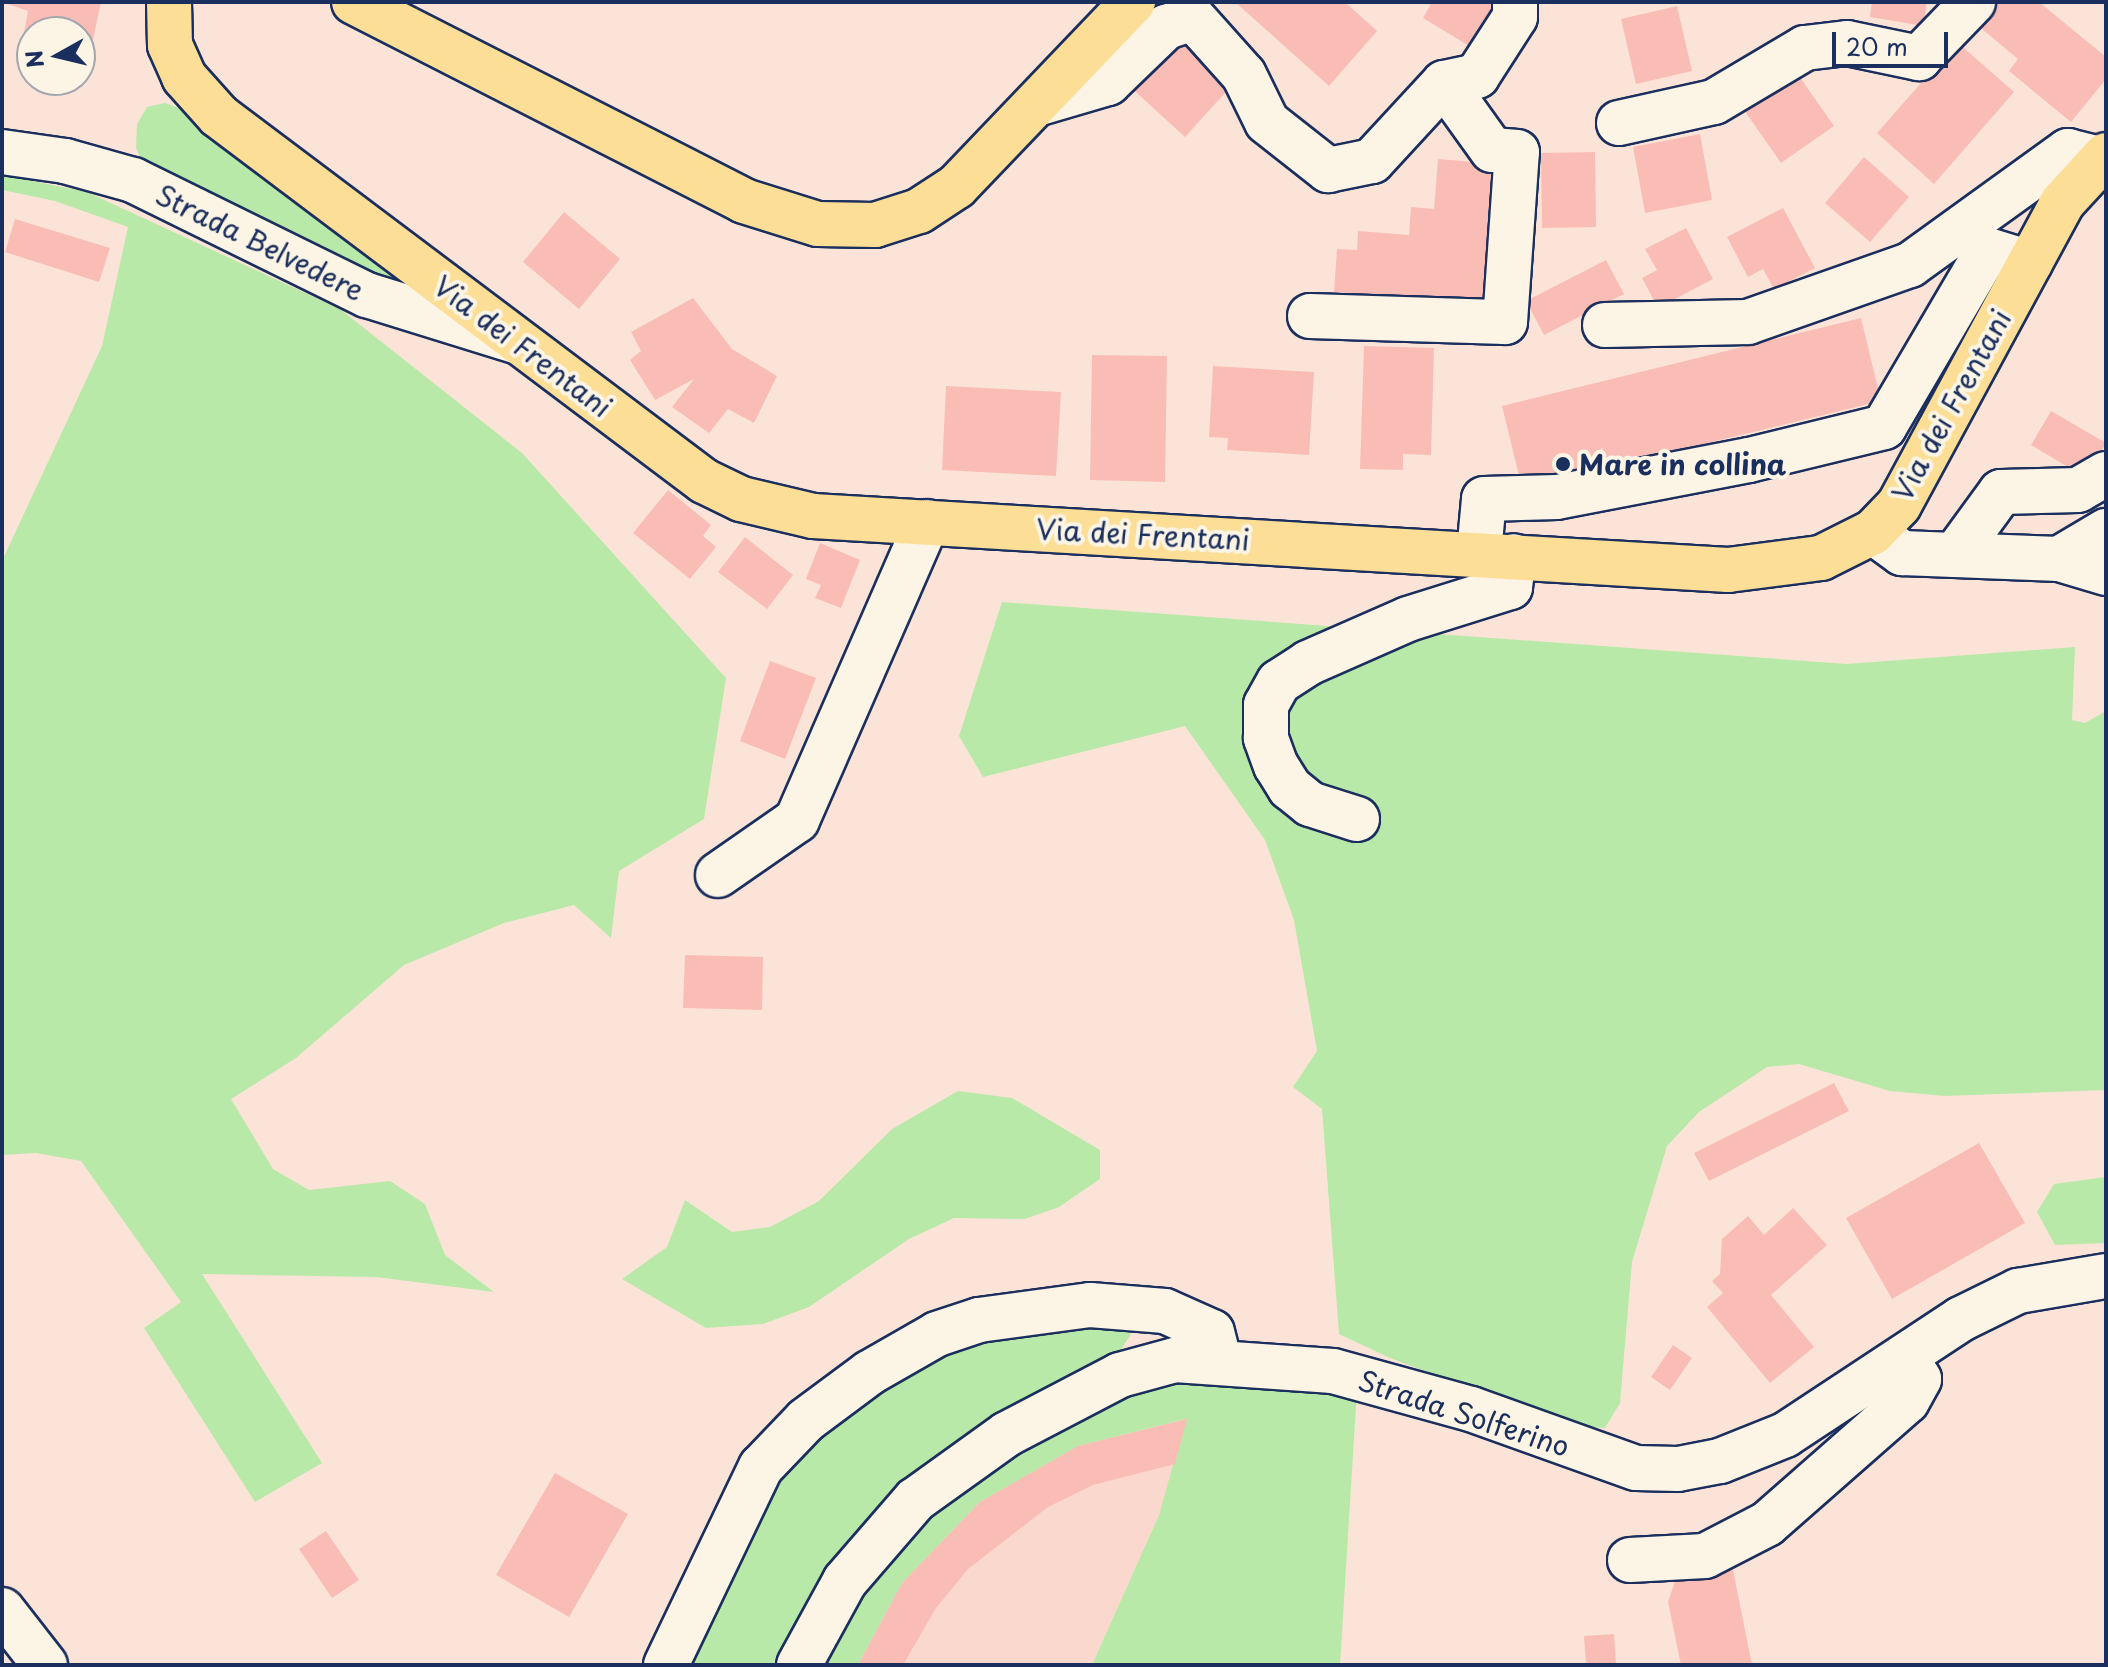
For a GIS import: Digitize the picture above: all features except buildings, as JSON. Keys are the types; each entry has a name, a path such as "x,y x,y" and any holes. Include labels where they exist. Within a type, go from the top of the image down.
{"main road":[{"name":"Via dei Frentani","path":"169,2 170,45 184,77 219,116 674,460 741,499 813,516 1728,570 1821,558 1873,532 1899,505 2062,203 2103,157"},
{"path":"354,2 744,201 818,224 875,225 919,211 957,186 1040,103 1133,2"}],"street":[{"path":"1040,103 1108,83 1166,27 1199,10 1244,75 1267,122 1328,170 1372,161 1444,83 1477,76 1515,17 1515,2"},
{"path":"1619,123 1714,102 1805,48 1847,43 1919,58 1973,2"},
{"path":"1310,316 1505,322 1517,152 1492,150 1444,83"},
{"path":"1605,325 1748,322 1910,265 2068,151 2103,157"},
{"name":"Strada Belvedere","path":"2,152 65,161 133,180 367,295 516,341"},
{"path":"1357,819 1310,804 1290,788 1276,766 1266,738 1266,705 1279,682 1308,663 1408,619 1510,587 1497,554 1484,499 1557,497 1749,460 1884,427 1988,250 2030,263"},
{"path":"1955,555 2001,492 2078,490 2106,474"},
{"path":"718,875 797,820 927,522"},
{"path":"2059,559 2106,531"},
{"path":"1873,532 1902,553 2059,559 2106,573"},
{"name":"Strada Solferino","path":"799,1665 845,1581 915,1500 1007,1434 1120,1375 1175,1360 1219,1360 1333,1371 1471,1409 1636,1468 1678,1469 1720,1461 1785,1435 1961,1319 2018,1291 2106,1276"},
{"path":"666,1665 761,1467 806,1420 869,1373 937,1334 979,1320 1090,1305 1165,1311 1212,1332 1219,1360"},
{"path":"1630,1560 1705,1556 1767,1524 1907,1401 1919,1379 1905,1357"},
{"path":"2,1610 45,1665"}],"shaded area":[{"path":"1187,1419 1159,1515 1092,1665 858,1665 902,1583 980,1502 1078,1446"}],"green space":[{"path":"165,103 187,111 427,287 415,304 145,168 136,148 137,124 147,107"},
{"path":"2,175 87,192 340,309 522,453 726,678 704,819 619,871 611,938 574,905 504,923 404,965 296,1058 231,1099 273,1169 309,1190 390,1181 425,1204 445,1255 494,1292 376,1277 202,1274 322,1463 255,1502 144,1328 181,1302 81,1161 36,1153 2,1155 2,561 102,346 128,227 55,201 2,190"},
{"path":"1002,602 1847,664 2075,647 2072,720 2085,723 2106,711 2106,1090 1945,1096 1890,1091 1799,1064 1767,1067 1699,1112 1667,1146 1632,1262 1620,1403 1605,1428 1573,1426 1390,1358 1339,1334 1322,1109 1293,1087 1317,1051 1294,920 1265,840 1185,726 983,777 959,736"},
{"path":"958,1091 1012,1098 1100,1150 1100,1179 1059,1207 1025,1219 954,1218 909,1239 809,1307 763,1324 706,1328 622,1279 667,1247 685,1200 732,1232 770,1227 819,1201 892,1129"},
{"path":"2106,1177 2106,1243 2055,1245 2037,1212 2054,1184"},
{"path":"1096,1318 1131,1334 1115,1359 962,1441 856,1533 776,1665 693,1665 748,1523 802,1439 986,1327"},
{"path":"1170,1377 1357,1390 1340,1665 1092,1665 1159,1515 1186,1419 1078,1446 980,1502 902,1583 858,1665 826,1665 828,1642 925,1507 1002,1451"}],"place":[{"name":"Mare in collina","path":"1563,464"}]}
